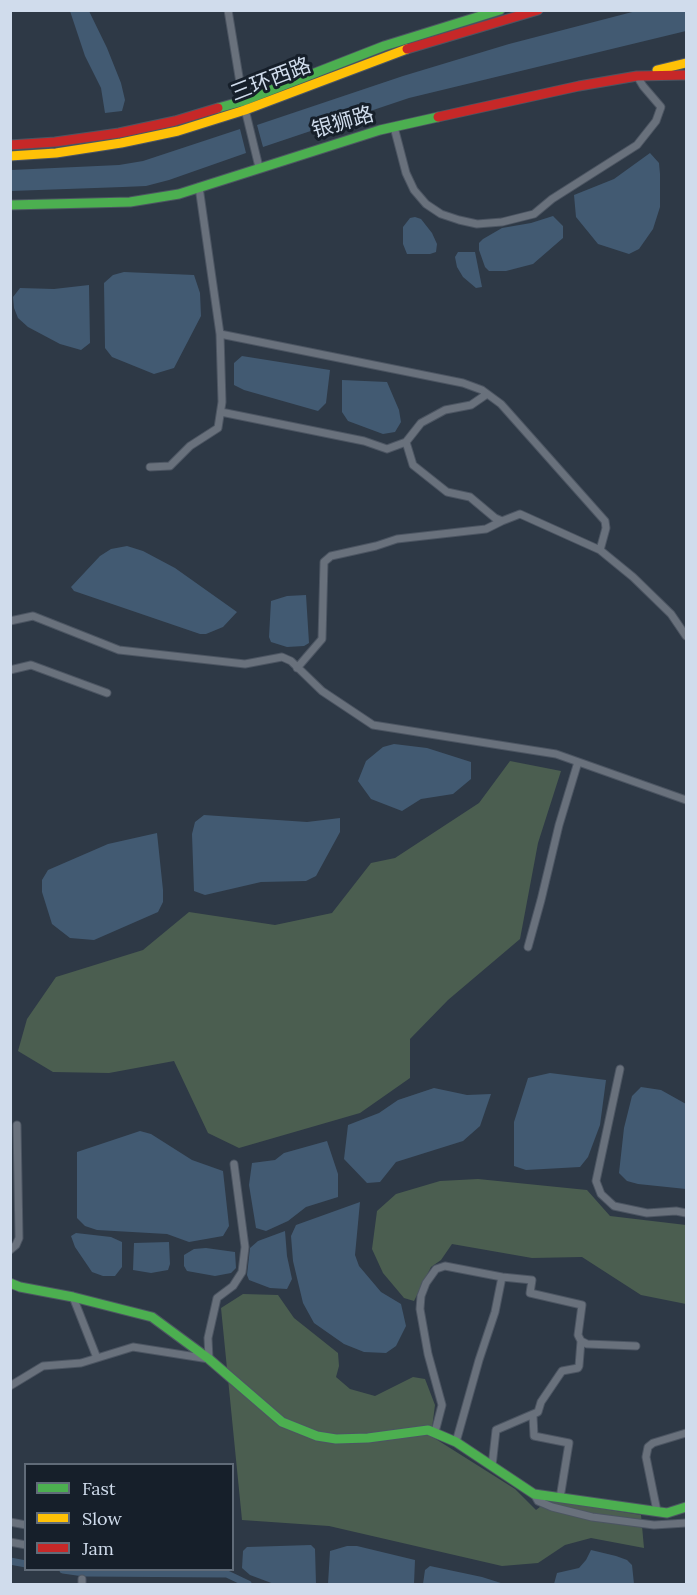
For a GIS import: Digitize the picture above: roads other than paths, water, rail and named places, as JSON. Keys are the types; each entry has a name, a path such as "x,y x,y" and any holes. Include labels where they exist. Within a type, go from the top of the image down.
{"main road":[{"name":"三环西路","path":"10,145 55,142 119,133 244,106 384,46 500,10"},
{"name":"三环西路","path":"10,156 56,153 178,131 387,55 538,10"},
{"path":"637,76 687,63"},
{"name":"银狮路","path":"10,205 130,201 179,194 259,167 394,127 579,86 637,76 687,75"},
{"path":"10,1283 152,1317 209,1359 282,1422 317,1436 336,1439 368,1438 417,1430 435,1432 456,1442 534,1494 667,1513 687,1507"}],"street":[{"path":"228,10 244,106 259,167"},
{"path":"394,127 406,173 414,190 426,204 441,214 459,220 477,224 502,222 534,214 552,199 637,145 656,121 661,107 637,76"},
{"path":"150,467 170,466 190,446 218,429 222,402 220,334 199,187"},
{"path":"220,334 463,383 482,390 501,404 605,521 606,528 600,550"},
{"path":"220,412 364,441 387,449 406,442 421,423 445,410 471,405 488,394"},
{"path":"406,442 413,465 447,492 470,497 502,521"},
{"path":"297,668 322,639 324,562 331,556 397,539 486,529 520,514 600,550 633,577 671,614 687,636"},
{"path":"10,621 33,616 119,650 245,664 282,657 291,661 322,691 373,725 556,754 687,800"},
{"path":"10,670 31,664 107,693"},
{"path":"528,948 559,825 578,762"},
{"path":"620,1069 596,1180 601,1194 614,1206 647,1213 676,1211 687,1213"},
{"path":"10,1250 19,1238 17,1125"},
{"path":"10,1386 43,1366 81,1363 133,1347 209,1359 208,1338 217,1298 232,1286 242,1272 245,1247 234,1164"},
{"path":"435,1432 442,1405 428,1354 420,1309 421,1296 426,1283 436,1269 446,1266 502,1277 532,1280 530,1293 582,1305 578,1335 581,1341 578,1368 562,1371 541,1402 538,1412 533,1416 496,1430 492,1466"},
{"path":"456,1442 495,1312 502,1277"},
{"path":"73,1298 97,1358"},
{"path":"581,1341 587,1344 636,1346"},
{"path":"533,1416 534,1436 569,1443 560,1498"},
{"path":"657,1512 646,1457 648,1447 653,1443 687,1433"},
{"path":"534,1494 538,1501 552,1507 592,1517 654,1525 687,1523"}],"water":[{"path":"640,10 686,11 686,31 409,98 263,147 257,125 403,76 509,44"},
{"path":"70,11 89,11 121,83 125,100 122,111 105,113 101,88 85,56"},
{"path":"240,129 246,153 169,180 146,186 11,191 11,170 119,165 143,161"},
{"path":"650,153 659,163 660,174 660,207 653,229 639,249 629,254 598,244 576,217 574,195 614,179"},
{"path":"553,216 563,226 563,238 533,264 506,271 489,271 485,267 479,250 479,243 483,239 502,228"},
{"path":"410,218 421,219 432,233 437,244 436,252 407,254 403,244 403,227"},
{"path":"458,252 475,252 482,287 476,288 463,277 457,267 455,257"},
{"path":"124,272 194,275 200,293 201,316 174,368 154,374 112,357 105,348 104,283 113,275"},
{"path":"89,285 90,343 81,350 60,344 28,327 18,318 14,308 13,297 20,288 54,289"},
{"path":"242,356 330,370 326,403 318,411 244,390 234,385 234,363"},
{"path":"342,380 387,382 399,410 401,422 395,432 383,434 348,421 342,412"},
{"path":"127,546 143,551 175,568 237,612 223,627 200,634 74,591 71,587 100,556 111,549"},
{"path":"306,595 309,643 304,646 287,647 271,642 269,637 271,601 287,596"},
{"path":"394,744 427,748 471,762 471,779 453,794 421,799 402,811 371,799 358,781 366,761 383,747"},
{"path":"204,815 307,822 340,818 340,832 316,876 306,881 261,882 205,895 194,891 192,834 195,822"},
{"path":"157,833 163,890 163,902 158,912 94,940 70,938 52,924 42,892 42,880 48,870 108,844"},
{"path":"550,1073 606,1080 600,1125 588,1157 580,1167 526,1170 514,1166 514,1122 528,1078"},
{"path":"641,1087 661,1090 686,1104 686,1189 638,1184 627,1181 619,1173 624,1128 632,1096"},
{"path":"434,1088 467,1095 491,1094 480,1126 463,1141 396,1162 380,1182 367,1183 344,1159 348,1125 379,1113 398,1100"},
{"path":"140,1131 151,1134 192,1160 223,1171 229,1226 223,1236 189,1242 167,1234 97,1230 85,1226 77,1218 77,1152"},
{"path":"327,1141 338,1174 338,1197 306,1207 288,1221 266,1231 256,1228 249,1185 252,1163 275,1160 284,1153"},
{"path":"360,1202 355,1255 359,1266 381,1292 401,1304 406,1326 396,1346 386,1353 364,1352 344,1344 314,1323 303,1303 293,1261 291,1236 296,1225"},
{"path":"285,1231 292,1279 287,1289 270,1288 249,1280 247,1275 250,1248 258,1241"},
{"path":"76,1233 111,1237 122,1242 122,1267 115,1276 103,1276 92,1272 75,1247 71,1236"},
{"path":"169,1242 168,1270 151,1273 133,1270 134,1243"},
{"path":"206,1248 235,1252 236,1268 231,1273 215,1276 187,1271 184,1266 184,1255 194,1249"},
{"path":"311,1545 315,1549 316,1584 274,1584 250,1575 242,1568 243,1551 247,1547"},
{"path":"347,1546 357,1546 415,1560 414,1584 328,1584 330,1551"},
{"path":"591,1550 627,1560 632,1565 634,1584 554,1584 557,1573 579,1568"},
{"path":"430,1566 504,1584 423,1584 425,1570"}],"waterway":[{"path":"10,1561 24,1564"},
{"path":"70,1571 227,1574 248,1584"}]}
